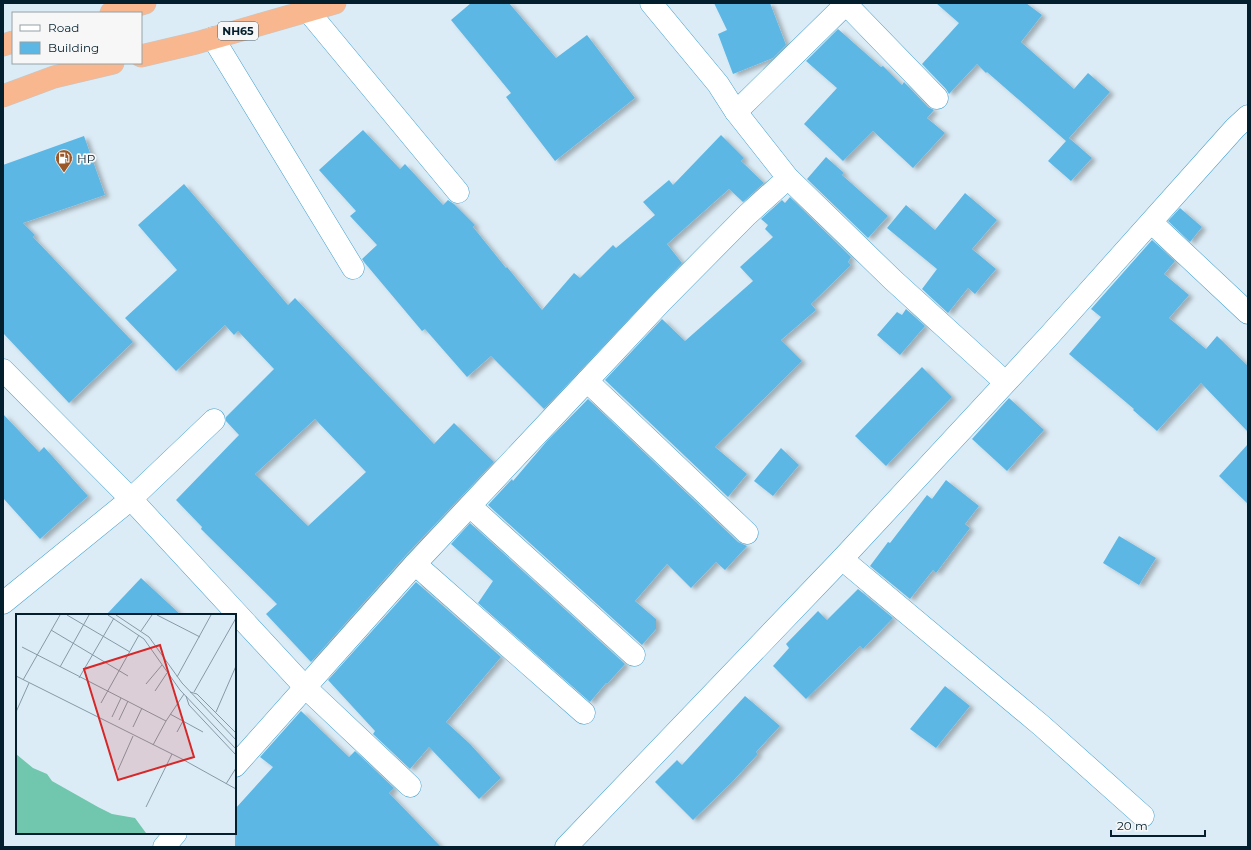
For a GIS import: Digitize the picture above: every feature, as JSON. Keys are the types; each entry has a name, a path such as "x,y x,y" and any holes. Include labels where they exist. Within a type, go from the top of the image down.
{"highway":[{"path":"114,12 145,3"},
{"name":"NH65","path":"142,56 213,38 335,3"},
{"path":"3,96 54,77 109,64"}],"street":[{"path":"651,3 718,84 736,112 788,178 893,280 1005,382"},
{"path":"736,112 846,4 937,98"},
{"path":"308,11 458,192"},
{"path":"213,38 353,268"},
{"path":"566,847 842,559 1048,337 1235,128 1248,116"},
{"path":"236,765 415,564 586,381 747,215 788,178"},
{"path":"1152,222 1248,313"},
{"path":"3,370 131,499 305,687 410,786"},
{"path":"586,381 747,533"},
{"path":"3,603 131,499 214,420"},
{"path":"470,506 634,655"},
{"path":"842,559 1042,726 1143,816"},
{"path":"415,564 584,714"},
{"path":"164,847 175,834"}],"building":[{"path":"471,3 509,3 556,58 587,35 635,98 555,161 506,97 511,93 451,20"},
{"path":"714,3 770,3 786,45 773,58 733,74 718,34 727,30"},
{"path":"936,3 1026,3 1042,15 1021,42 1074,89 1088,73 1110,92 1069,138 1092,158 1071,181 1048,161 1066,141 977,64 949,94 922,64 959,23"},
{"path":"838,29 881,67 883,66 902,85 904,82 928,107 934,110 927,118 945,133 913,168 873,131 843,161 804,124 837,88 806,61"},
{"path":"363,130 400,169 405,164 443,205 448,200 475,225 473,227 542,310 574,273 580,278 613,245 616,248 655,215 643,202 669,180 673,185 721,135 744,158 741,161 764,183 743,202 729,189 667,244 682,263 544,409 491,356 467,377 425,329 422,331 362,259 377,245 350,216 356,211 319,170"},
{"path":"84,136 105,195 23,223 35,235 33,237 133,342 69,403 3,333 3,165"},
{"path":"826,157 844,173 842,175 888,216 868,238 807,179"},
{"path":"184,184 288,305 295,298 434,444 454,423 494,462 406,555 311,662 266,614 277,604 201,529 202,527 176,500 239,435 226,421 226,417 274,369 238,331 234,335 225,325 176,371 125,318 177,270 138,225","holes":["315,419 366,472 308,526 255,474"]},
{"path":"965,193 997,220 972,249 996,269 975,294 968,288 948,313 922,289 937,269 887,228 906,205 935,230"},
{"path":"790,197 851,257 848,262 851,265 811,304 816,310 781,340 802,361 715,447 747,474 728,497 605,380 662,319 685,341 753,281 740,267 773,237 765,229 768,225 761,219 782,200 785,203"},
{"path":"1180,208 1202,227 1190,242 1168,221"},
{"path":"1152,240 1175,261 1164,274 1189,295 1169,318 1206,349 1217,336 1248,366 1248,432 1201,383 1157,431 1133,410 1134,409 1069,354 1101,317 1091,309"},
{"path":"906,309 925,326 900,355 877,335 897,312 902,315"},
{"path":"922,367 952,397 886,466 855,436"},
{"path":"1009,398 1044,430 1007,471 972,439"},
{"path":"588,399 738,542 747,546 725,570 716,562 691,588 667,564 635,601 656,619 656,629 642,645 488,505 512,479 513,481 547,441"},
{"path":"3,414 39,452 44,447 88,496 40,539 3,498"},
{"path":"1248,444 1248,504 1219,476"},
{"path":"781,448 799,465 773,496 754,481"},
{"path":"946,480 979,506 965,524 970,528 936,573 933,570 910,599 870,566 927,495 932,499"},
{"path":"470,523 625,664 590,702 478,603 493,581 451,544"},
{"path":"1119,536 1156,558 1139,585 1103,563"},
{"path":"141,578 180,614 107,614"},
{"path":"416,582 501,657 446,722 470,744 501,778 479,799 429,747 410,769 373,734 375,731 328,680"},
{"path":"858,589 893,618 863,649 860,646 806,699 773,666 789,648 786,644 818,611 827,620"},
{"path":"945,686 970,706 936,748 910,729"},
{"path":"745,696 780,726 756,752 758,754 693,820 655,782 677,760 682,765"},
{"path":"301,711 349,757 355,751 394,788 389,793 441,847 235,847 236,808 273,767 260,757"}],"place":[{"name":"HP","path":"64,173"}]}
